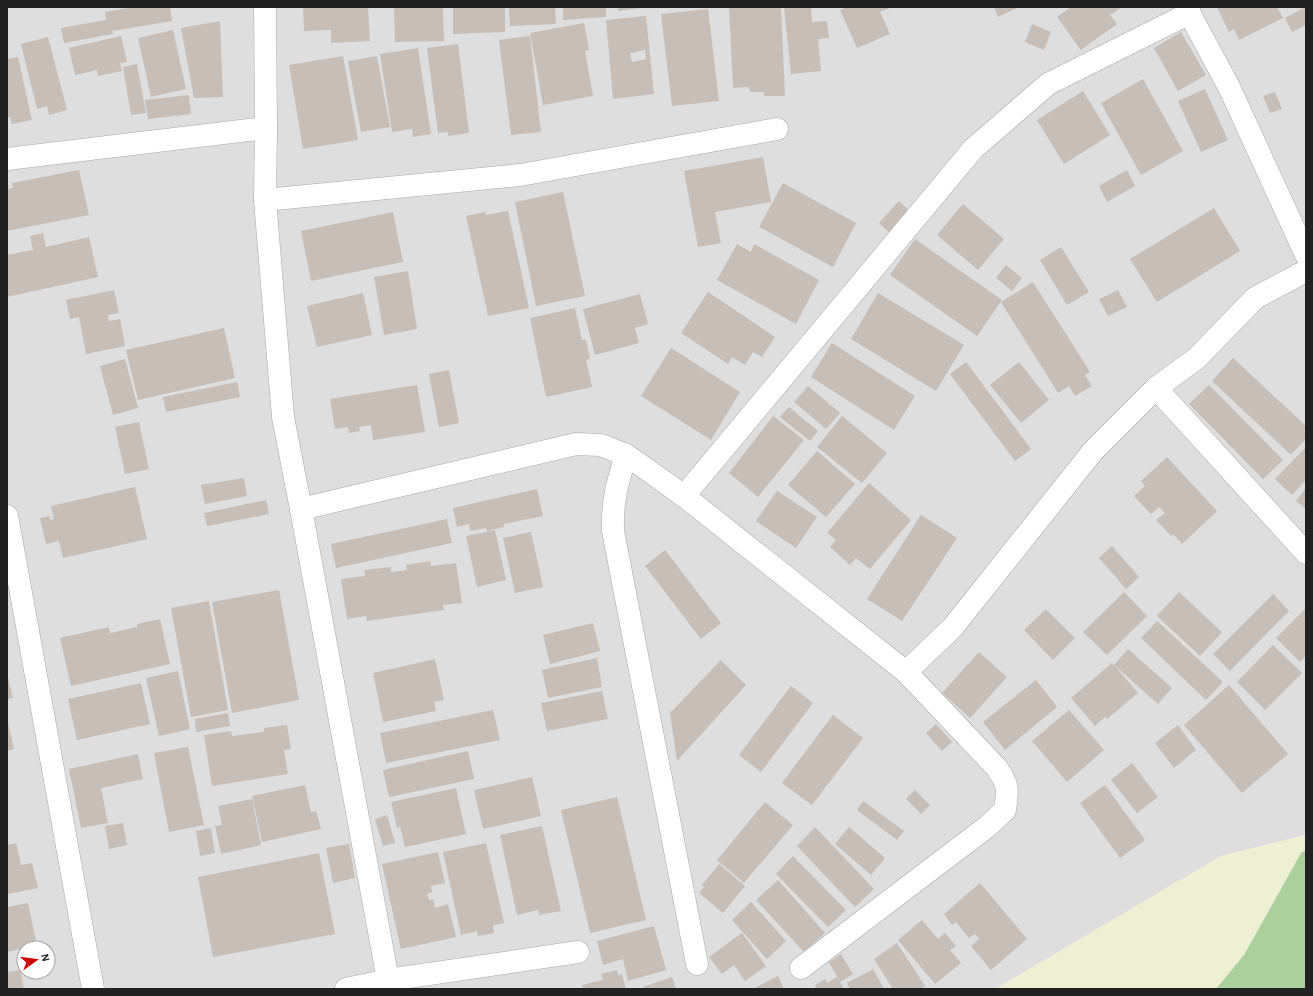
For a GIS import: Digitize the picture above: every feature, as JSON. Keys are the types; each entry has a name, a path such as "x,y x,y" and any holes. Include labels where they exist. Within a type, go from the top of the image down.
{"street":[{"path":"265,7 265,200 283,417 388,980"},
{"path":"684,496 973,149 1048,84 1188,10 1230,89 1306,255"},
{"path":"7,159 266,128"},
{"path":"265,200 520,175 777,129"},
{"path":"906,672 953,627 1093,451 1156,388 1197,358 1255,298 1306,270"},
{"path":"1156,388 1306,553"},
{"path":"300,509 576,444 601,445 626,455 684,496 906,672 996,767 1006,781 1007,792 1005,810 982,830 801,968"},
{"path":"626,455 615,491 612,510 612,531 697,964"},
{"path":"7,516 93,989"},
{"path":"346,989 388,980 578,952"}],"shaded area":[{"path":"7,7 1306,7 1306,835 1221,856 995,989 7,989"}],"green space":[{"path":"1306,835 1306,850 1301,853 1244,955 1216,989 995,989 1221,856"},
{"path":"1306,850 1306,989 1216,989 1244,955 1301,853"}],"building":[{"path":"133,7 170,7 172,21 112,31 113,34 64,43 61,28 106,20 105,12"},
{"path":"303,7 368,7 370,41 331,43 331,30 304,31"},
{"path":"394,7 443,7 444,41 395,42"},
{"path":"453,7 505,7 505,32 453,34"},
{"path":"509,7 555,7 556,24 510,26"},
{"path":"563,7 606,7 606,17 563,20"},
{"path":"618,7 641,7 641,8 618,11"},
{"path":"729,7 781,7 785,96 764,96 764,92 750,92 749,87 733,88"},
{"path":"784,7 811,7 812,22 827,21 829,38 818,39 821,71 791,74"},
{"path":"848,7 892,7 880,12 890,34 857,48 840,10"},
{"path":"994,7 1019,7 998,17"},
{"path":"1071,7 1122,7 1110,15 1117,24 1081,50 1057,17"},
{"path":"1217,7 1277,7 1283,18 1239,40 1234,29 1229,32"},
{"path":"1306,7 1306,25 1292,32 1285,18"},
{"path":"708,9 719,101 672,106 661,14"},
{"path":"646,16 654,94 613,99 606,20","holes":["645,50 646,59 632,62 630,53"]},
{"path":"220,21 223,97 194,98 181,28"},
{"path":"584,23 589,50 585,51 593,96 543,105 530,33"},
{"path":"1032,24 1051,32 1044,50 1025,42"},
{"path":"173,30 186,89 151,97 138,38"},
{"path":"1181,32 1206,75 1178,91 1154,48"},
{"path":"121,36 127,62 120,63 122,71 98,76 97,70 75,75 69,48"},
{"path":"530,36 541,132 511,135 499,40"},
{"path":"48,37 67,110 49,115 47,106 37,109 21,44"},
{"path":"458,44 469,133 448,136 448,132 438,133 427,48"},
{"path":"418,48 431,134 413,137 412,129 392,132 380,54"},
{"path":"343,56 358,140 303,149 289,65"},
{"path":"377,56 390,127 361,132 348,61"},
{"path":"18,57 32,120 12,124 10,117 7,117 7,59"},
{"path":"137,64 146,113 131,115 123,67"},
{"path":"1143,79 1183,151 1141,175 1101,103"},
{"path":"1205,89 1228,140 1201,152 1178,101"},
{"path":"1083,91 1110,135 1064,164 1037,120"},
{"path":"1275,92 1282,109 1270,113 1263,96"},
{"path":"189,95 191,114 148,119 145,100"},
{"path":"763,157 771,202 715,212 721,243 698,247 684,171"},
{"path":"79,170 89,215 7,231 7,189 13,188 12,183"},
{"path":"1127,170 1135,186 1107,202 1099,186"},
{"path":"783,183 856,223 833,267 759,227"},
{"path":"563,192 585,296 536,306 515,202"},
{"path":"899,201 911,212 891,234 879,223"},
{"path":"963,204 1004,239 978,270 937,235"},
{"path":"1214,208 1240,251 1157,302 1130,259"},
{"path":"508,211 529,308 488,316 466,216 485,212 486,215"},
{"path":"393,212 403,262 311,281 301,231"},
{"path":"43,233 46,247 89,237 98,277 7,297 7,255 33,250 30,236"},
{"path":"915,239 1002,300 977,336 890,275"},
{"path":"737,244 751,252 754,244 819,280 796,324 717,280"},
{"path":"1061,247 1089,292 1067,305 1040,260"},
{"path":"1006,265 1022,278 1012,291 996,278"},
{"path":"408,271 417,329 384,335 374,277"},
{"path":"1033,282 1090,372 1085,375 1092,386 1075,396 1069,386 1058,393 1001,302"},
{"path":"114,290 119,313 108,315 109,321 120,319 125,346 86,354 79,317 70,319 66,300"},
{"path":"1118,290 1127,307 1108,316 1099,299"},
{"path":"708,292 775,337 762,357 753,352 745,365 732,357 728,364 681,333"},
{"path":"363,293 372,335 317,347 307,306"},
{"path":"878,293 964,345 936,391 851,339"},
{"path":"640,294 648,324 635,328 639,343 595,355 583,309"},
{"path":"575,308 582,340 586,340 590,359 586,360 592,387 546,397 530,318"},
{"path":"224,328 235,378 138,400 126,350"},
{"path":"832,343 915,396 894,430 811,377"},
{"path":"671,348 740,392 711,440 641,396"},
{"path":"1233,358 1306,426 1306,439 1291,455 1212,381"},
{"path":"125,359 138,408 113,415 100,366"},
{"path":"966,362 1031,449 1015,461 950,374"},
{"path":"1019,362 1049,400 1021,423 990,385"},
{"path":"449,370 459,423 439,427 429,374"},
{"path":"237,382 240,397 166,412 163,397"},
{"path":"417,385 425,432 373,440 371,425 359,427 360,431 349,433 348,427 335,429 330,399"},
{"path":"1209,385 1283,460 1263,479 1189,404"},
{"path":"808,386 840,413 826,429 794,402"},
{"path":"789,407 818,431 810,441 780,417"},
{"path":"773,416 804,440 758,497 729,473"},
{"path":"842,416 887,453 862,483 817,447"},
{"path":"139,422 149,469 125,474 115,427"},
{"path":"1306,447 1306,480 1292,495 1275,479"},
{"path":"817,451 855,484 826,517 788,485"},
{"path":"1167,457 1217,511 1182,544 1173,534 1171,536 1156,520 1165,513 1159,507 1151,514 1134,496 1145,486 1141,481"},
{"path":"244,478 247,496 205,504 201,485"},
{"path":"869,483 911,520 870,569 856,558 850,565 830,547 836,540 827,533"},
{"path":"135,487 147,539 63,558 59,541 46,544 40,518 49,516 50,520 54,519 51,506"},
{"path":"1306,488 1306,509 1296,501"},
{"path":"537,489 543,516 504,524 504,527 487,531 486,528 470,531 469,524 457,527 453,508"},
{"path":"777,491 817,517 796,548 756,521"},
{"path":"266,500 269,514 207,526 204,513"},
{"path":"921,515 957,538 902,621 867,599"},
{"path":"447,519 452,543 336,568 331,544"},
{"path":"495,530 506,580 477,587 466,536"},
{"path":"531,532 543,587 515,593 503,538"},
{"path":"1112,546 1139,577 1126,589 1099,558"},
{"path":"665,550 721,623 701,639 645,566"},
{"path":"430,561 431,566 456,563 462,603 443,605 444,610 367,621 366,616 347,619 341,579 365,576 364,570 391,567 391,572 407,570 406,565"},
{"path":"279,590 299,700 232,713 212,602"},
{"path":"1124,592 1147,616 1107,655 1083,632"},
{"path":"1179,592 1222,632 1200,656 1157,616"},
{"path":"1273,594 1289,611 1230,671 1213,654"},
{"path":"209,601 228,710 191,717 171,608"},
{"path":"1306,608 1306,656 1300,662 1276,638"},
{"path":"1046,609 1075,638 1053,660 1024,630"},
{"path":"160,619 170,664 71,686 60,638 109,627 110,633 137,627 137,624"},
{"path":"1157,621 1223,682 1206,700 1141,638"},
{"path":"593,623 600,651 550,664 543,635"},
{"path":"1273,645 1302,673 1265,710 1237,682"},
{"path":"1128,649 1172,688 1158,704 1114,665"},
{"path":"979,652 1007,677 970,718 942,693"},
{"path":"597,658 602,687 548,698 542,670"},
{"path":"435,659 444,700 434,702 436,711 383,722 373,673"},
{"path":"721,660 746,685 677,761 670,713"},
{"path":"1112,663 1138,693 1107,719 1105,717 1095,726 1071,698"},
{"path":"178,671 190,729 159,736 146,678"},
{"path":"7,673 13,698 7,699"},
{"path":"1036,680 1057,707 1005,750 983,722"},
{"path":"141,683 150,724 77,740 68,699"},
{"path":"1229,685 1288,754 1242,793 1184,725"},
{"path":"791,686 813,703 761,772 739,755"},
{"path":"602,691 608,719 547,731 541,703"},
{"path":"493,710 500,740 386,763 380,733"},
{"path":"1069,710 1104,750 1067,782 1032,741"},
{"path":"228,713 230,726 196,732 195,719"},
{"path":"833,715 863,738 812,805 782,783"},
{"path":"7,718 14,749 7,751"},
{"path":"936,724 952,742 942,751 926,733"},
{"path":"287,725 291,749 284,750 288,774 212,786 204,735 231,731 232,736 264,732 264,728"},
{"path":"1178,725 1196,750 1174,768 1155,743"},
{"path":"188,747 204,825 169,832 154,753"},
{"path":"468,751 474,779 389,797 383,770"},
{"path":"138,754 143,779 101,788 108,823 81,828 69,769"},
{"path":"1132,763 1158,797 1137,813 1111,780"},
{"path":"532,777 541,816 483,829 474,790"},
{"path":"305,785 311,812 316,811 321,829 262,842 252,796"},
{"path":"1105,785 1145,840 1120,858 1080,803"},
{"path":"456,788 466,834 405,847 400,827 397,828 391,802"},
{"path":"915,790 930,805 921,814 906,799"},
{"path":"617,797 646,920 590,933 561,810"},
{"path":"252,799 261,845 221,854 215,826 222,825 218,806"},
{"path":"863,801 904,831 897,840 857,810"},
{"path":"765,802 793,825 744,883 717,860"},
{"path":"387,815 395,843 383,846 375,819"},
{"path":"123,823 127,845 109,849 105,826"},
{"path":"542,826 561,911 539,915 538,910 517,915 500,835"},
{"path":"815,827 874,889 855,907 797,846"},
{"path":"849,827 885,858 871,875 835,844"},
{"path":"211,828 215,853 200,856 196,831"},
{"path":"16,843 21,865 32,863 38,888 7,894 7,845"},
{"path":"486,843 504,923 493,925 494,933 478,936 477,931 461,935 443,852"},
{"path":"349,844 355,878 333,883 326,848"},
{"path":"438,852 445,883 431,886 432,892 427,894 429,900 433,899 435,908 448,904 456,937 401,949 382,864"},
{"path":"319,853 335,934 213,957 198,877"},
{"path":"793,856 846,910 828,927 776,874"},
{"path":"719,864 745,886 723,913 699,893 704,887 702,885"},
{"path":"778,880 825,933 804,952 756,900"},
{"path":"980,883 1027,939 991,970 971,946 979,939 975,934 969,938 956,922 952,925 944,914"},
{"path":"751,902 786,941 767,959 732,920"},
{"path":"28,903 36,940 16,940 16,950 7,952 7,907"},
{"path":"922,920 938,939 945,933 956,946 950,950 961,963 935,984 898,940"},
{"path":"654,926 666,970 628,981 623,959 603,965 597,941"},
{"path":"742,933 766,966 745,981 734,965 722,974 709,957"},
{"path":"897,943 925,986 920,989 893,989 874,959"},
{"path":"841,954 853,974 840,982 829,962"},
{"path":"873,969 884,989 850,989 847,983"},
{"path":"617,970 618,975 622,974 626,989 583,989 582,985 603,980 601,974"},
{"path":"16,971 16,980 22,980 24,989 7,989 7,972"},
{"path":"778,976 784,989 753,989"},
{"path":"672,977 676,989 644,989 643,987"},
{"path":"837,977 844,989 817,989 815,985 825,979 827,983"}]}
